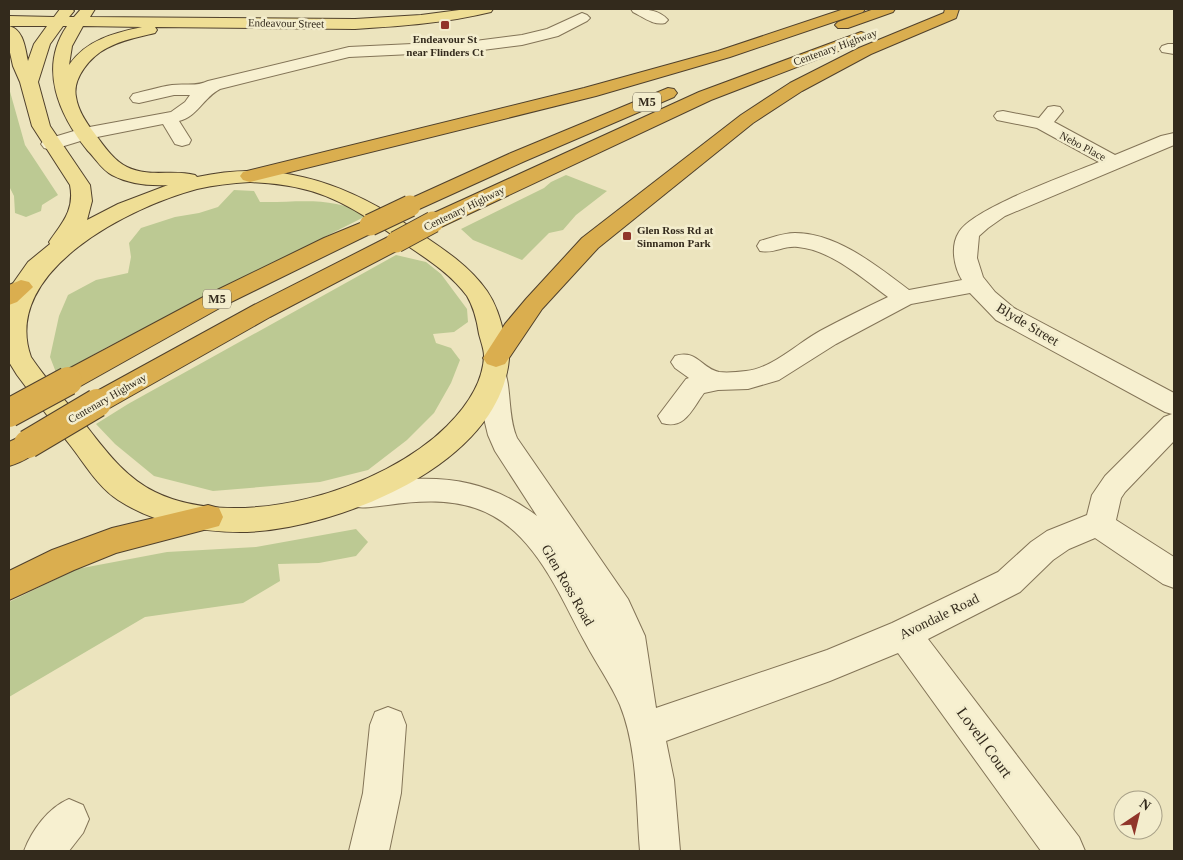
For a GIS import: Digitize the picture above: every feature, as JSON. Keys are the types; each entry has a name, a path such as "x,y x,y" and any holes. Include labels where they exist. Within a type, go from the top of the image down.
{"highway":[{"path":"250,176 590,92 733,51 858,9"},
{"name":"Centenary Highway","path":"9,413 216,299 410,206 627,110 750,60 888,9"},
{"name":"Centenary Highway","path":"18,450 97,403 262,311 434,222 705,96 817,53 942,9"},
{"path":"495,366 514,330 534,304 590,243 748,119 796,87 866,51 950,15 952,9"},
{"path":"9,586 63,560 112,541 208,517"}],"main road":[{"name":"Endeavour Street","path":"75,17 410,13 449,9"},
{"name":"Endeavour Street","path":"75,17 191,22 355,24 410,22 445,18 486,9"},
{"path":"9,10 75,17"},
{"path":"9,21 75,17"},
{"path":"30,82 42,44 75,17"},
{"path":"9,30 14,36 20,53 21,66 30,82 34,105 41,126 51,144 80,185 83,194 78,217 64,238 15,292 10,320 10,336 16,353 26,369 105,471 126,490 162,508 208,517 231,519 286,516 358,497 396,478 430,457 451,440 468,422 484,398 495,366 486,312 477,294 464,278 445,262 370,209 344,195 301,182 250,176 216,179 145,178 122,173 108,163 84,134 73,116 65,97 61,66 62,52 75,17"},
{"path":"65,97 80,61 104,44 131,34 191,22"},
{"path":"52,251 125,209 163,194 216,179"}],"street":[{"path":"638,9 660,20"},
{"path":"51,144 84,134 177,116 191,106 204,90 214,84 349,52 475,46 512,41 552,33 582,18"},
{"path":"140,98 174,90 204,90"},
{"name":"Nebo Place","path":"1003,116 1050,121 1116,163"},
{"path":"168,118 182,140"},
{"name":"Nebo Place","path":"1019,133 1050,121"},
{"name":"Blyde Street","path":"1174,139 998,212 980,222 968,234 966,248 966,262 976,285 1005,314 1174,405"},
{"path":"768,246 796,234 846,257 905,298"},
{"path":"672,416 696,386 718,381 748,380 770,374 827,338 905,298 976,285"},
{"path":"684,362 702,375 718,381"},
{"name":"Glen Ross Road","path":"495,366 495,416 498,430 616,609 624,626 631,651 641,714 655,780 660,851"},
{"path":"1174,424 1114,484 1107,495 1103,517 1098,524 1174,574"},
{"name":"Glen Ross Road","path":"358,497 404,490 446,490 481,497 517,516 534,530 549,548 641,714"},
{"name":"Avondale Road","path":"641,714 830,665 904,634 1009,582 1058,540 1098,524"},
{"name":"Lovell Court","path":"904,634 1065,851"},
{"path":"369,851 372,846 382,793 388,726"},
{"path":"44,851 69,819"}],"green space":[{"path":"9,88 25,145 58,195 42,205 41,211 26,217 15,213 14,196 9,186"},
{"path":"566,175 607,191 576,215 563,230 549,233 522,260 473,240 461,229 544,188 551,182"},
{"path":"234,190 254,191 260,202 301,201 328,203 354,209 366,216 107,347 57,375 50,357 59,316 68,295 96,280 128,273 131,257 129,243 141,228 175,217 199,213 218,207"},
{"path":"396,255 426,262 441,274 467,309 468,322 454,332 433,334 436,343 451,348 460,360 451,383 434,413 407,440 368,470 320,482 213,491 154,476 115,444 96,424 128,404"},
{"path":"356,529 368,542 356,556 319,563 278,564 280,581 243,603 145,617 9,697 9,602 77,569 167,552 256,547"}],"place":[{"name":"Endeavour St near Flinders Ct","path":"445,25"},
{"name":"Glen Ross Rd at Sinnamon Park","path":"627,236"}]}
